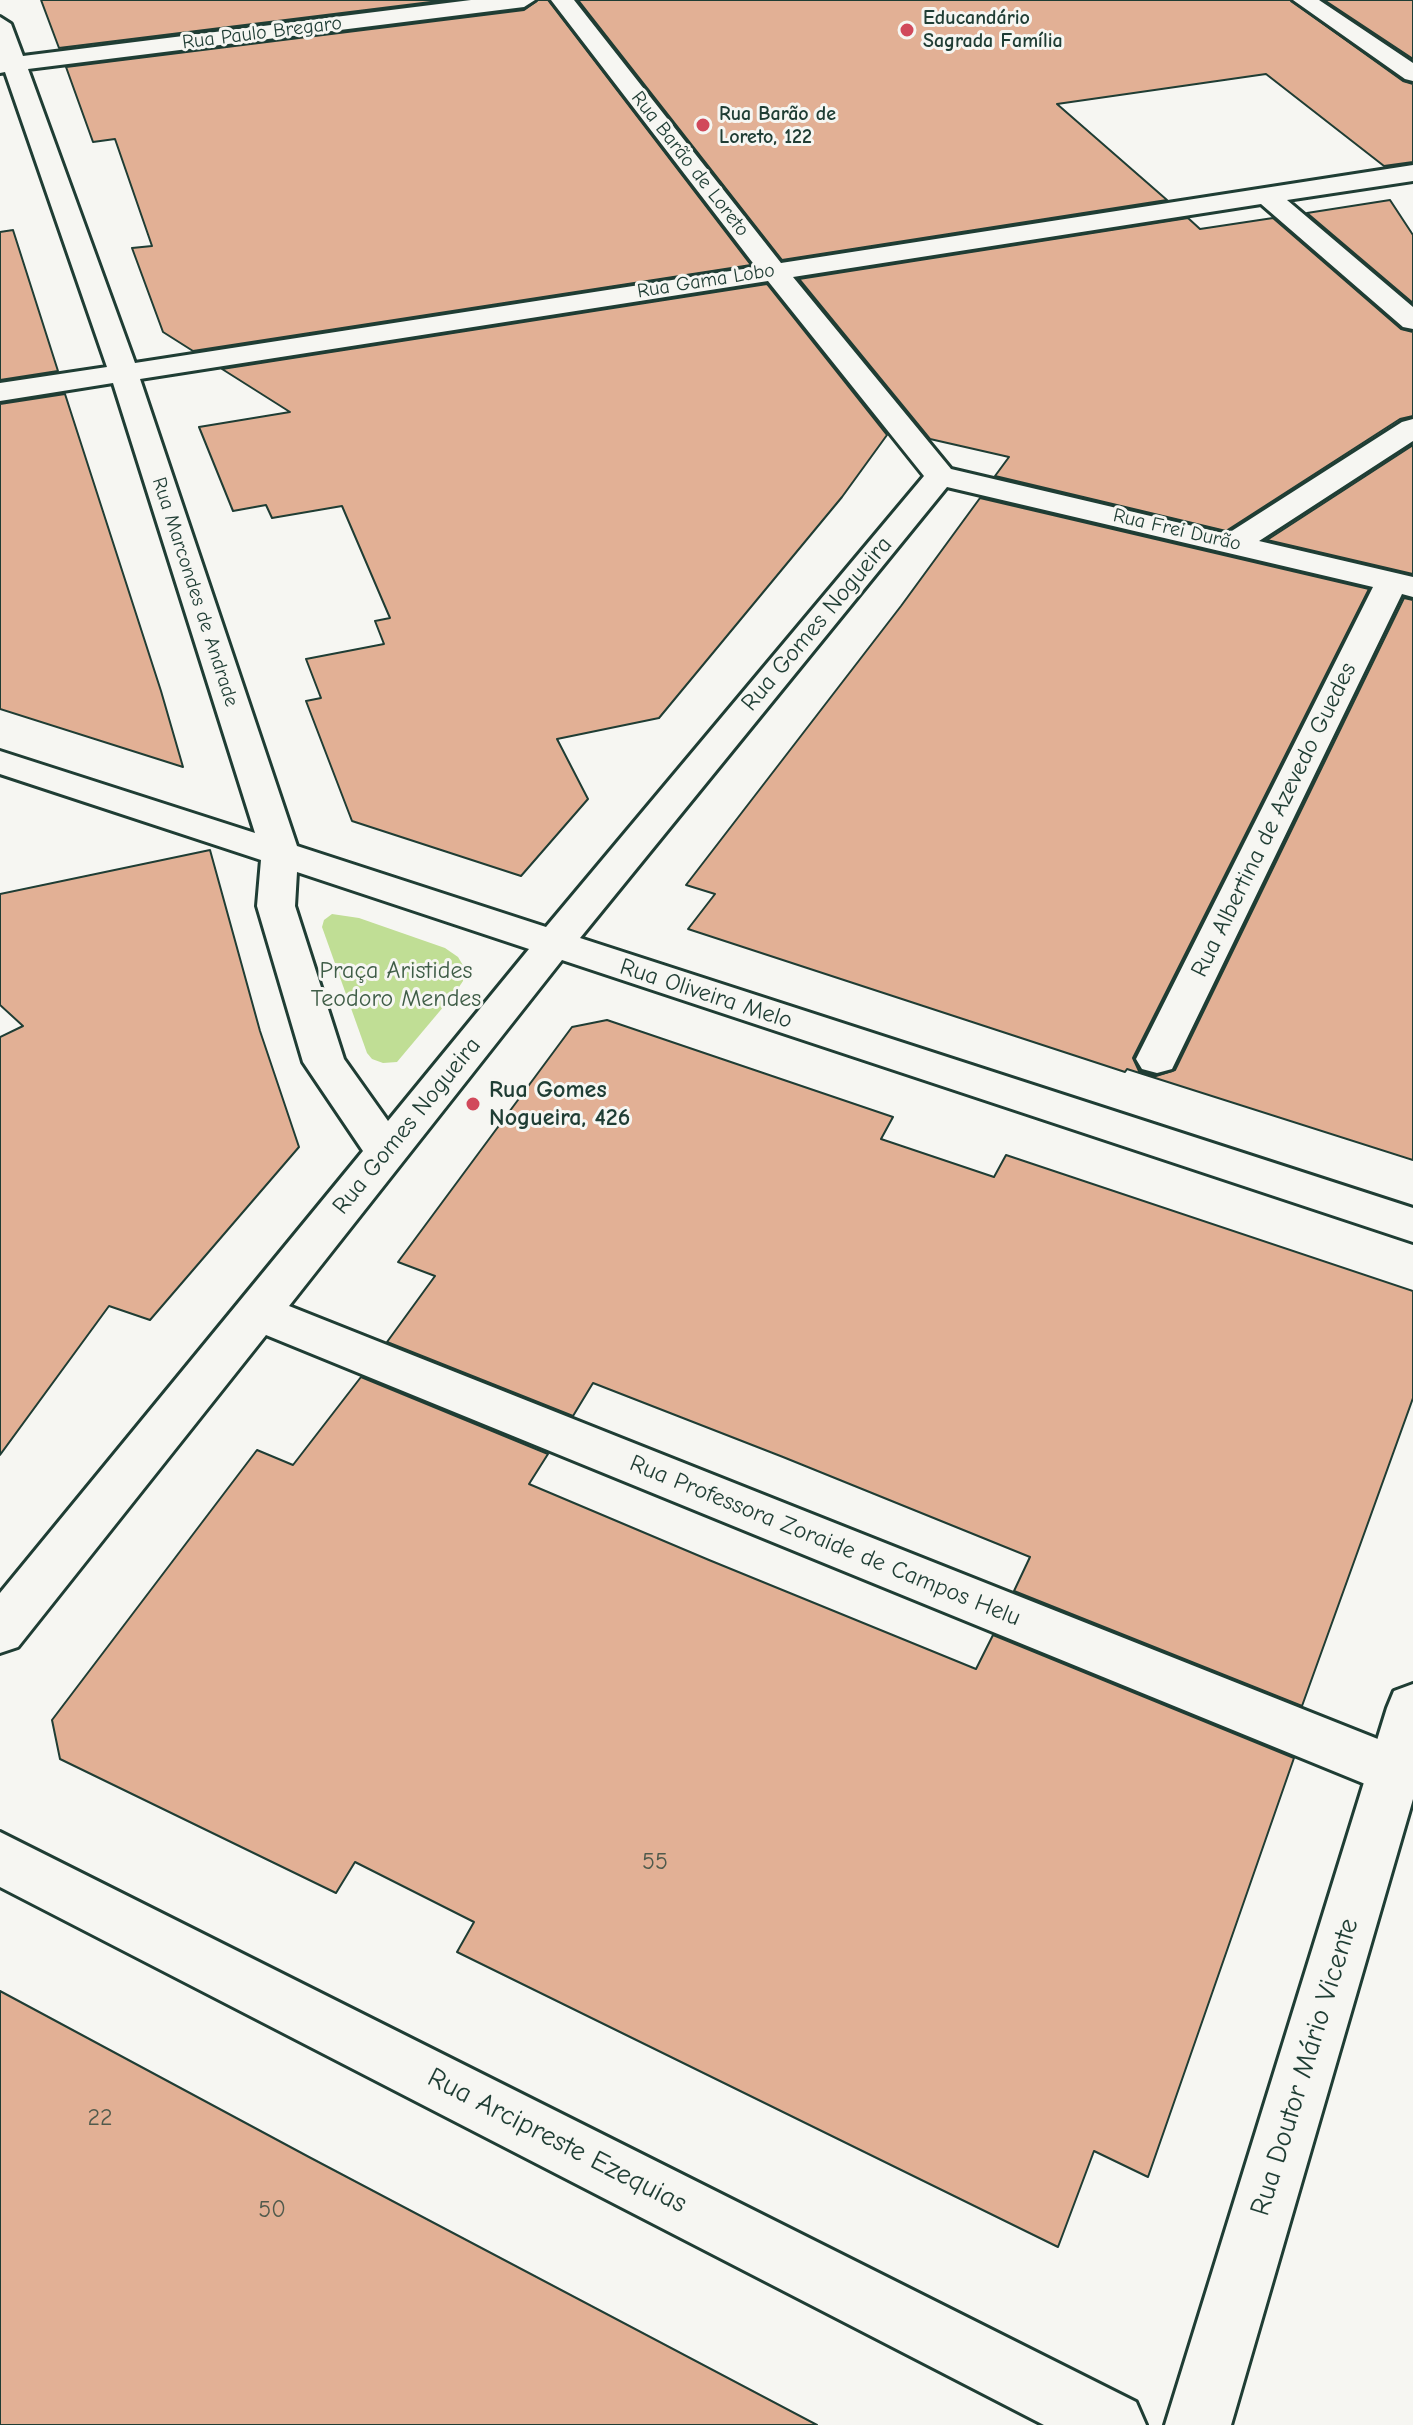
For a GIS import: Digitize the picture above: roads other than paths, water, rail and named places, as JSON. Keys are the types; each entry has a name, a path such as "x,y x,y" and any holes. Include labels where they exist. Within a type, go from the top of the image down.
{"street":[{"name":"Rua Paulo Bregaro","path":"7,65 524,0"},
{"name":"Rua Barão de Loreto","path":"562,0 773,270 940,476"},
{"path":"1304,0 1413,74"},
{"name":"Rua Marcondes de Andrade","path":"0,24 7,65 124,373 280,853 276,906 324,1062 386,1151"},
{"name":"Rua Gama Lobo","path":"0,392 1413,173"},
{"path":"1266,195 1413,321"},
{"path":"1234,543 1413,428"},
{"name":"Rua Frei Durão","path":"940,476 1402,584"},
{"name":"Rua Gomes Nogueira","path":"0,1631 554,944 940,476"},
{"name":"Rua Albertina de Azevedo Guedes","path":"1157,1059 1402,584"},
{"name":"Rua Oliveira Melo","path":"0,762 1413,1225"},
{"name":"Rua Professora Zoraide de Campos Helu","path":"257,1312 1394,1771"},
{"name":"Rua Doutor Mário Vicente","path":"1198,2425 1413,1708"},
{"name":"Rua Arcipreste Ezequias","path":"0,1858 1113,2425"}],"place":[{"name":"Educandário Sagrada Família","path":"907,30"},
{"name":"Rua Barão de Loreto, 122","path":"703,125"},
{"name":"Rua Gomes Nogueira, 426","path":"473,1104"}],"park label":[{"name":"Praça Aristides Teodoro Mendes","path":"396,985"}]}
